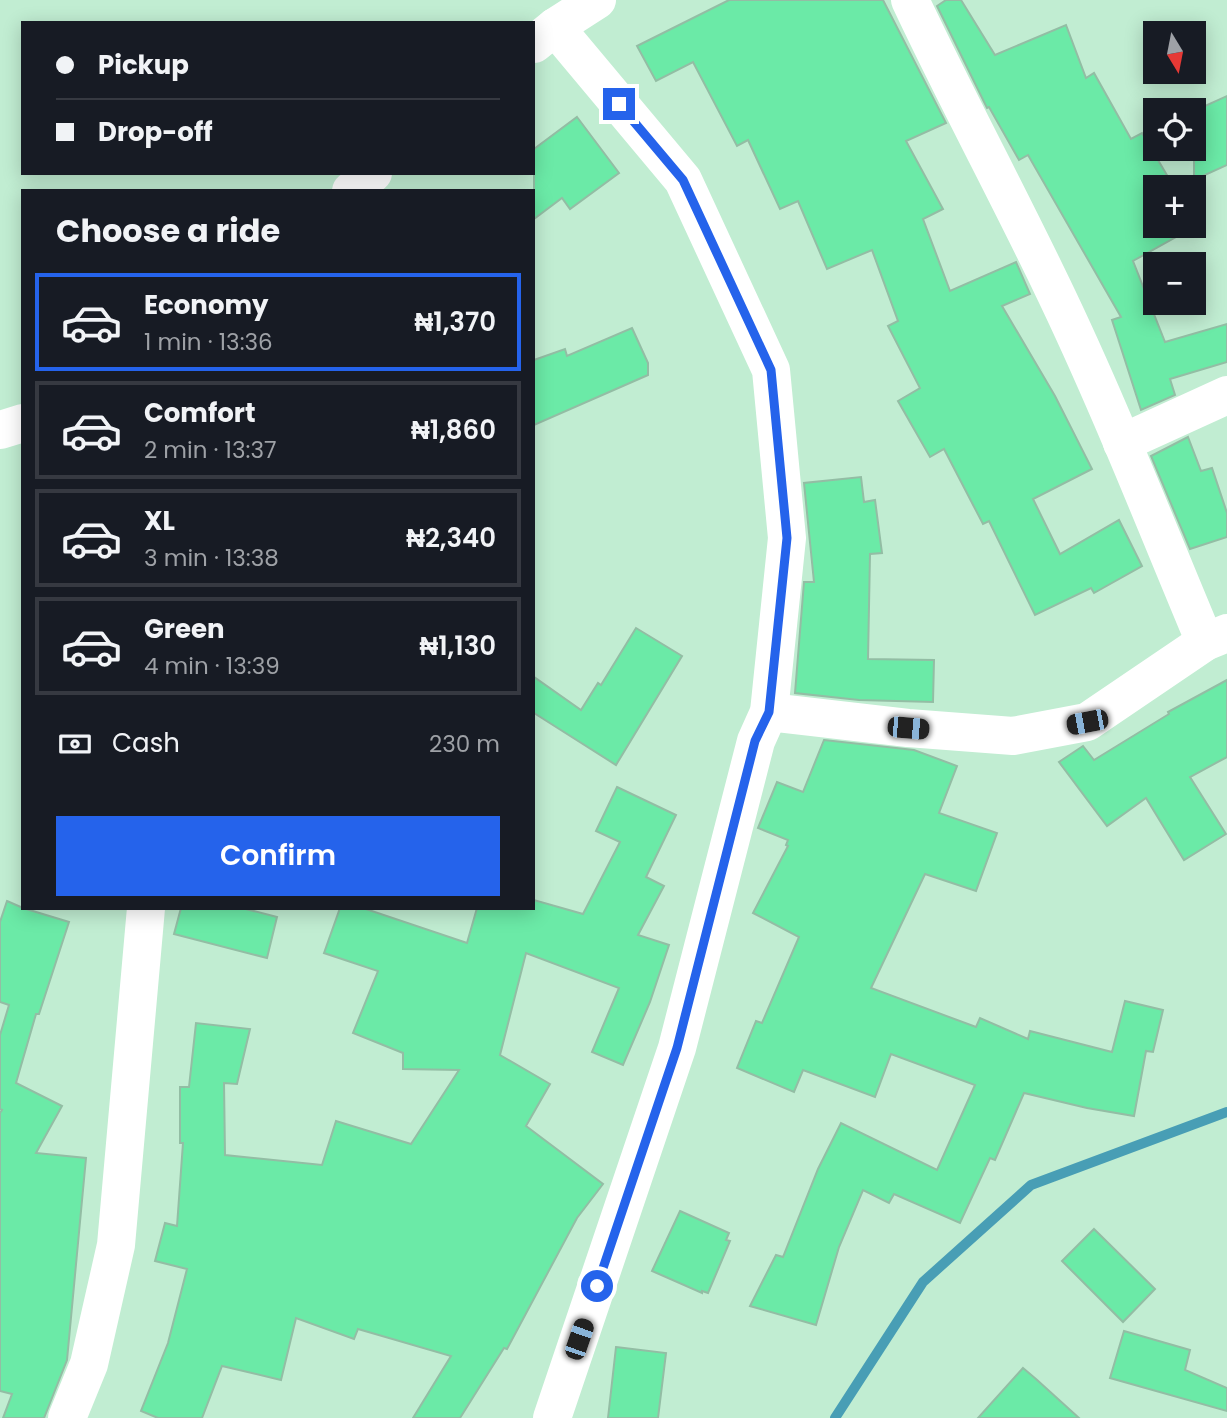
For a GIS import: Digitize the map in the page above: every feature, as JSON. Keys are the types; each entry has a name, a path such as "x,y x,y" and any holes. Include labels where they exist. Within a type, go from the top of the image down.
{"street":[{"path":"552,1418 677,1048 755,741 769,712 787,538 771,370 683,180 544,35 597,0"},
{"path":"769,712 908,728 1013,736 1087,722 1216,638 1122,443 1052,285 910,0"},
{"path":"353,189 371,175"},
{"path":"1122,443 1227,395"},
{"path":"0,430 21,424"},
{"path":"67,1418 89,1363 116,1245 146,910"}],"building":[{"path":"729,0 883,0 946,123 906,141 943,209 923,219 950,291 1016,262 1030,294 1002,306 1055,396 1092,469 1033,499 1060,554 1119,520 1142,566 1094,593 1091,588 1035,615 989,521 983,524 944,449 930,457 898,401 920,388 888,326 898,321 872,250 827,269 798,201 780,209 748,140 737,146 693,62 656,81 637,46"},
{"path":"946,0 961,0 995,55 1066,25 1086,78 1094,73 1131,139 1142,133 1143,161 1159,161 1167,175 1143,175 1143,238 1174,238 1149,252 1143,252 1143,255 1133,261 1143,286 1143,315 1154,315 1165,342 1227,324 1227,362 1170,379 1175,395 1141,410 1112,320 1121,317 1028,155 1019,160 989,107 987,108 937,6"},
{"path":"1227,96 1227,165 1205,175 1194,175 1194,161 1206,161 1206,106"},
{"path":"577,117 619,173 570,209 562,198 535,218 535,148"},
{"path":"632,328 648,363 648,375 535,425 535,360 565,349 567,356"},
{"path":"1188,437 1201,471 1212,468 1227,513 1227,537 1190,549 1151,456"},
{"path":"861,477 864,502 875,500 882,553 870,554 868,659 934,660 933,702 859,700 795,693 804,582 814,582 804,483"},
{"path":"636,628 682,656 616,765 535,714 535,678 581,710 598,683 601,685"},
{"path":"1227,680 1227,757 1190,777 1226,834 1184,860 1146,798 1107,826 1059,762 1083,746 1094,760 1169,714 1168,712"},
{"path":"824,740 914,750 957,766 939,813 997,833 976,891 925,874 871,988 976,1027 980,1018 1028,1039 1030,1031 1112,1052 1125,1001 1163,1010 1153,1052 1146,1051 1134,1116 1024,1093 995,1160 990,1158 960,1223 894,1194 889,1203 863,1190 839,1247 816,1325 750,1306 776,1255 783,1257 818,1169 841,1123 937,1170 975,1085 891,1054 875,1097 803,1070 794,1092 737,1068 756,1021 762,1023 799,937 753,913 788,846 788,840 758,828 777,782 803,792"},
{"path":"617,787 676,815 646,877 664,886 638,935 669,945 650,1002 623,1065 592,1052 619,988 526,953 500,1055 550,1084 526,1126 603,1184 577,1218 507,1349 504,1348 460,1418 413,1418 451,1356 358,1329 354,1339 296,1318 281,1380 222,1366 202,1418 158,1418 141,1411 168,1343 187,1269 155,1261 165,1223 177,1226 183,1143 180,1143 180,1087 189,1087 196,1023 250,1029 237,1084 224,1083 225,1155 322,1165 336,1121 411,1144 459,1070 403,1069 403,1053 353,1033 378,971 324,953 339,910 369,910 467,943 476,910 535,910 535,900 583,914 620,842 596,831"},
{"path":"7,901 21,907 21,910 69,922 39,1014 36,1014 16,1083 62,1106 36,1153 86,1158 67,1360 44,1418 3,1418 12,1394 0,1391 0,1035 9,1005 0,1002 0,922"},
{"path":"180,910 250,910 277,917 267,958 174,934"},
{"path":"680,1211 729,1233 726,1240 730,1241 708,1293 702,1293 652,1271"},
{"path":"1094,1229 1155,1289 1123,1322 1062,1261"},
{"path":"1124,1331 1190,1350 1185,1370 1227,1388 1227,1411 1110,1378"},
{"path":"616,1347 666,1353 658,1418 608,1418"},
{"path":"1023,1368 1036,1379 1079,1418 978,1418"}],"waterway":[{"path":"835,1418 923,1282 1031,1185 1227,1112"}],"route":[{"path":"597,1286 677,1048 755,741 769,712 787,538 771,370 683,180 619,104"}]}
